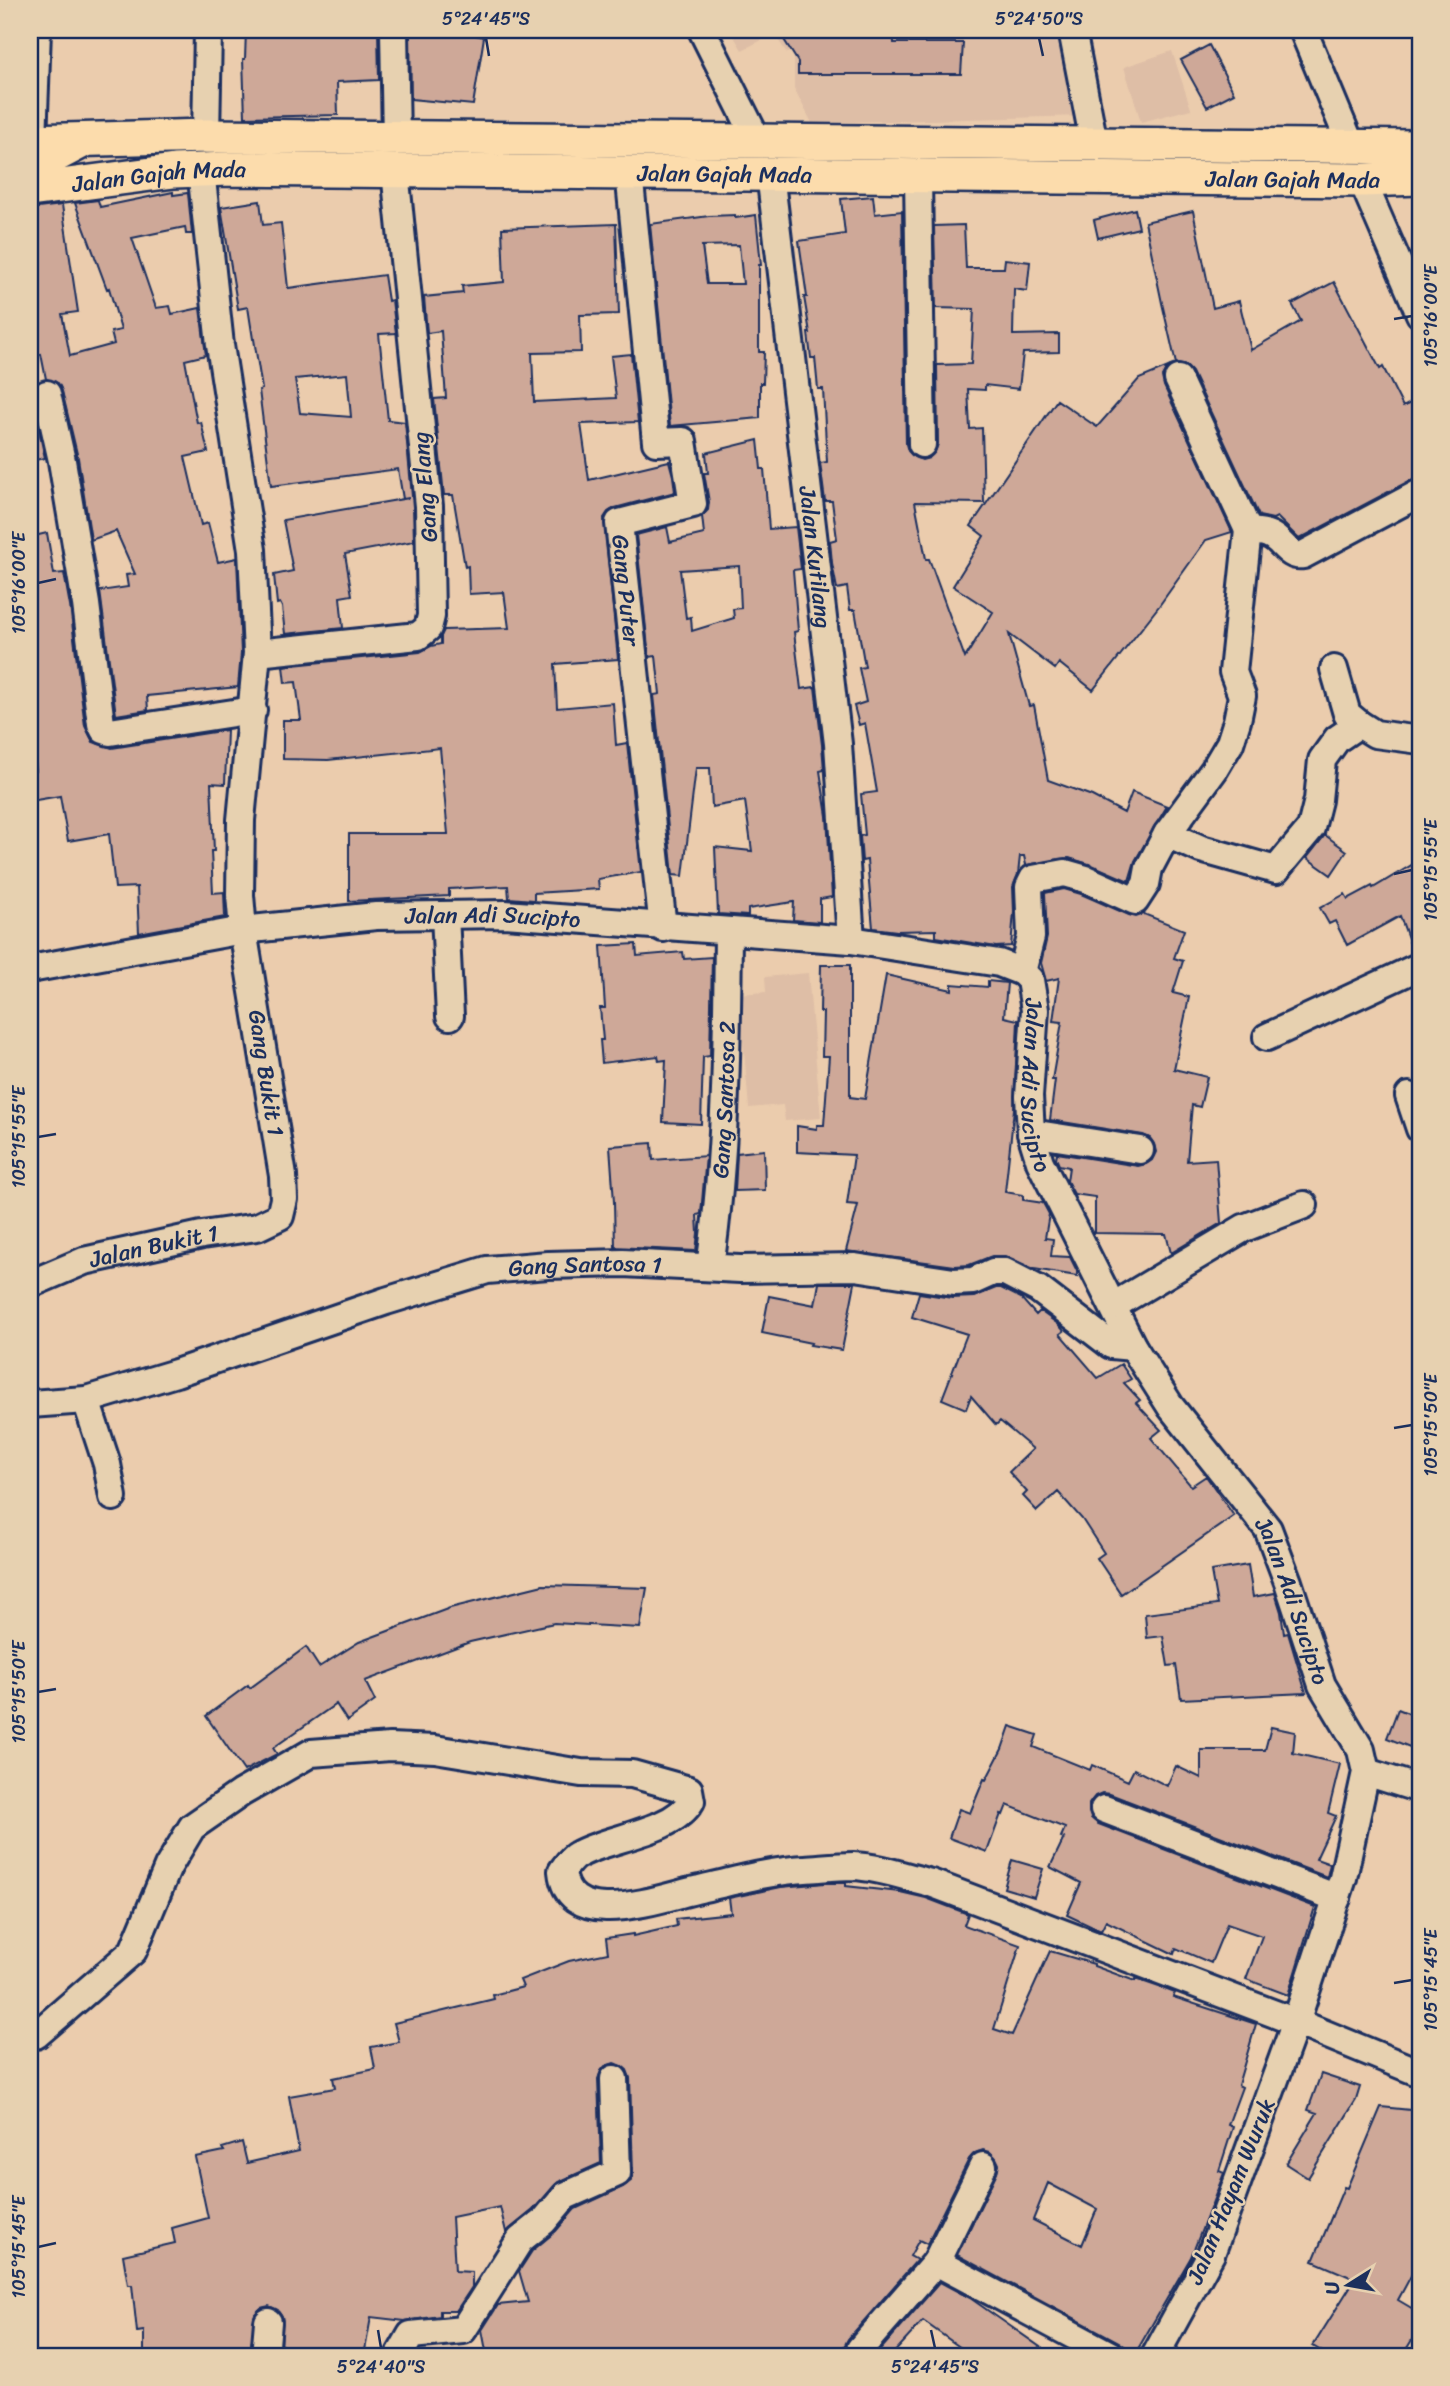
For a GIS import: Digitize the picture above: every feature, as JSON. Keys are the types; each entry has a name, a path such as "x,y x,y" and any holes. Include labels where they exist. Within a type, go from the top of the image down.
{"main road":[{"name":"Jalan Gajah Mada","path":"32,160 86,139 206,136 396,155 629,172 918,177 1362,180 1420,178"},
{"name":"Jalan Gajah Mada","path":"32,160 88,182 396,155 758,142 1420,147"},
{"path":"1035,142 1036,177"}],"street":[{"path":"32,160 37,30"},
{"path":"206,136 208,30"},
{"path":"394,30 396,155"},
{"path":"702,30 758,142"},
{"path":"1072,30 1094,143"},
{"path":"1303,30 1352,148"},
{"name":"Gang Elang","path":"257,653 418,636 428,628 431,616 429,506 396,155"},
{"name":"Gang Bukit 1","path":"201,170 220,345 252,550 257,653 241,820 240,895 243,930 283,1176 284,1199 280,1216"},
{"name":"Gang Puter","path":"629,172 656,442 683,440 694,504 619,523 663,928"},
{"name":"Jalan Kutilang","path":"770,173 837,730 851,940"},
{"path":"918,177 922,444"},
{"path":"1362,180 1420,314"},
{"path":"1022,972 1031,937 1029,887 1034,880 1065,873 1086,879 1135,901 1146,884 1149,868 1167,834 1214,770 1230,743 1237,721 1242,696 1233,672 1248,530 1178,379"},
{"path":"47,394 69,500 104,730 110,732 253,710"},
{"path":"1248,530 1273,536 1291,554 1297,556 1420,493"},
{"path":"1334,669 1347,714 1359,724 1375,734 1420,740"},
{"path":"1167,834 1201,849 1276,870 1311,828 1318,800 1322,760 1337,739 1359,724"},
{"name":"Jalan Adi Sucipto","path":"30,969 243,930 376,916 505,914 663,928 851,940 999,963 1022,972 1030,980 1034,1010 1029,1096 1031,1133 1040,1162 1133,1347 1171,1407 1268,1529 1322,1685 1361,1750 1366,1772"},
{"path":"446,915 450,1016"},
{"name":"Gang Santosa 2","path":"710,1267 718,1212 726,1103 729,932"},
{"path":"1266,1037 1420,966"},
{"path":"1409,1096 1420,1129"},
{"path":"1031,1133 1140,1150"},
{"path":"1113,1306 1244,1228 1304,1205"},
{"name":"Jalan Bukit 1","path":"30,1284 84,1261 202,1235 257,1227 280,1216"},
{"name":"Gang Santosa 1","path":"30,1404 86,1400 487,1270 624,1263 710,1267 855,1267 954,1282 973,1281 993,1272 1004,1272 1038,1289 1111,1345 1133,1347"},
{"path":"86,1400 107,1464 113,1497"},
{"path":"36,2035 133,1951 168,1867 192,1827 241,1793 311,1753 390,1746 436,1749 581,1773 632,1774 688,1790 691,1801 685,1812 647,1830 575,1856 562,1871 563,1884 573,1898 584,1903 629,1907 700,1889 801,1869 854,1866 878,1869 931,1883 1296,2022 1420,2073"},
{"path":"1296,2022 1337,1898 1366,1772 1420,1788"},
{"path":"1104,1809 1337,1898"},
{"name":"Jalan Hayam Wuruk","path":"1155,2356 1211,2254 1296,2022"},
{"path":"399,2356 411,2335 463,2330 520,2241 544,2221 565,2196 617,2173 614,2080"},
{"path":"860,2349 936,2262 983,2166"},
{"path":"936,2262 1112,2356"},
{"path":"265,2356 268,2322"}],"shaded area":[{"path":"730,30 1066,30 1084,116 812,123 794,88 794,49 787,53 774,34 742,50"},
{"path":"1172,51 1191,109 1141,122 1124,67"},
{"path":"808,973 821,1118 785,1121 783,1105 749,1108 739,994 766,992 765,977"}],"building":[{"path":"246,30 378,30 379,80 337,82 338,115 245,117 243,59"},
{"path":"410,30 453,30 484,37 473,105 411,99"},
{"path":"778,30 893,30 894,43 963,43 961,74 798,74 798,62"},
{"path":"1209,45 1234,93 1207,107 1181,60"},
{"path":"173,192 173,195 188,193 192,234 186,234 185,227 132,238 156,308 170,306 172,314 200,308 206,355 185,360 197,423 201,422 208,452 185,457 201,525 208,523 218,562 237,558 241,653 238,687 147,696 148,710 116,715 100,591 128,587 126,575 135,574 116,531 91,540 78,458 62,391 58,383 46,379 41,354 30,356 30,209 62,205 78,312 62,314 70,356 114,344 111,332 121,330 109,288 107,289 75,203 98,200 100,207"},
{"path":"873,196 875,214 902,211 906,444 914,457 922,460 929,458 938,444 937,365 971,364 974,309 936,308 934,226 964,225 966,268 1004,268 1005,259 1030,262 1027,291 1014,289 1013,335 1059,334 1059,352 1023,353 1019,389 985,385 985,390 968,389 970,429 982,428 984,503 915,502 926,559 929,559 965,658 993,612 953,586 984,536 971,526 1057,400 1097,427 1139,379 1168,367 1162,377 1164,386 1232,532 1206,540 1159,606 1093,690 1059,663 1055,669 1009,634 1029,706 1034,705 1048,780 1092,796 1124,813 1132,792 1167,806 1135,861 1129,881 1069,858 1026,865 1024,856 1020,856 1013,887 1011,946 996,947 936,937 936,930 897,931 873,928 867,860 862,861 860,836 865,835 861,794 877,792 865,723 859,725 854,706 866,702 859,668 865,667 855,610 850,610 847,587 837,589 832,563 830,541 837,539 832,501 825,501 820,463 827,462 823,389 818,389 815,358 811,358 804,297 807,297 799,241 845,234 841,199"},
{"path":"260,201 263,225 281,223 288,288 384,275 388,301 392,300 396,333 379,334 388,420 405,422 414,541 345,554 352,595 340,597 343,628 285,634 282,607 280,603 277,604 274,575 293,571 283,520 409,498 403,499 398,469 271,486 259,390 262,389 254,339 248,307 238,309 221,207","holes":["347,374 351,417 300,413 295,379"]},
{"path":"1135,209 1139,228 1098,238 1094,220"},
{"path":"1193,211 1213,308 1239,301 1251,350 1301,321 1292,304 1334,282 1403,407 1420,398 1420,477 1299,539 1277,517 1273,519 1259,516 1192,372 1186,366 1176,364 1162,303 1145,222"},
{"path":"735,215 735,218 756,215 761,265 759,352 764,352 763,383 760,383 760,418 670,426 650,224","holes":["739,245 743,284 707,284 702,246"]},
{"path":"616,224 619,314 580,315 581,352 532,353 534,402 616,398 611,356 631,354 638,422 581,424 589,480 669,461 673,476 675,492 615,508 604,518 618,659 555,664 557,708 613,703 616,745 627,743 641,872 598,879 599,889 534,893 534,900 509,898 508,886 449,889 449,896 349,901 349,834 448,834 440,748 328,760 283,759 283,720 301,720 296,682 285,683 283,666 420,652 441,644 444,630 509,628 504,592 469,594 468,566 465,567 453,495 444,495 434,399 446,398 441,331 427,333 424,297 463,293 462,286 504,282 502,228"},
{"path":"33,403 45,458 30,461 30,404"},
{"path":"758,440 761,469 764,469 769,529 796,527 801,569 793,570 798,631 794,632 801,689 815,687 822,745 824,770 820,771 827,816 832,897 820,899 820,922 793,920 794,902 748,909 748,916 718,914 715,847 752,851 745,801 712,807 710,768 696,768 683,876 673,875 654,695 660,694 656,656 649,657 636,535 667,527 670,542 704,534 702,516 708,510 709,502 704,473 708,473 706,453","holes":["739,566 741,608 733,609 734,618 692,631 691,617 686,618 680,570"]},
{"path":"47,533 54,574 64,573 85,726 93,742 112,748 227,730 225,784 211,783 213,893 224,892 225,917 139,933 137,887 115,888 109,834 68,841 60,796 30,801 30,772 36,771 31,728 35,727 30,696 30,537"},
{"path":"1325,835 1347,851 1331,875 1307,858"},
{"path":"1420,860 1420,950 1413,952 1400,916 1347,945 1335,921 1329,924 1320,908 1345,894 1348,899 1372,886 1373,888"},
{"path":"1064,889 1129,915 1136,917 1144,914 1184,930 1174,958 1183,961 1173,993 1189,997 1174,1069 1207,1077 1200,1107 1192,1105 1187,1161 1216,1159 1221,1223 1171,1253 1166,1234 1095,1233 1095,1197 1074,1194 1067,1181 1069,1167 1059,1165 1056,1158 1057,1153 1138,1166 1152,1160 1156,1152 1150,1138 1143,1135 1050,1120 1055,1080 1052,1080 1062,1022 1053,1021 1059,978 1046,981 1041,963 1047,937 1045,893"},
{"path":"636,944 637,956 683,952 684,959 712,957 710,1056 703,1057 701,1124 663,1122 666,1060 659,1061 658,1056 602,1063 600,1008 605,1008 601,946"},
{"path":"821,965 850,965 850,1097 865,1099 886,975 952,990 952,984 988,987 988,981 1007,983 1004,1017 1018,1020 1014,1109 1005,1192 1023,1195 1023,1200 1043,1203 1049,1214 1045,1238 1053,1239 1051,1256 1070,1257 1077,1276 1034,1269 1005,1256 992,1256 969,1265 955,1266 846,1251 858,1205 847,1204 854,1155 797,1152 797,1126 817,1129 817,1125 824,1125 829,1056 822,1056"},
{"path":"652,1143 653,1160 706,1156 701,1214 697,1215 696,1251 615,1247 610,1146"},
{"path":"764,1150 765,1190 735,1191 737,1153"},
{"path":"819,1283 855,1283 842,1350 762,1333 769,1296 815,1305"},
{"path":"996,1288 1021,1298 1036,1315 1040,1311 1058,1324 1064,1331 1060,1334 1098,1378 1121,1364 1131,1379 1124,1383 1140,1400 1136,1403 1161,1430 1151,1438 1191,1486 1206,1476 1234,1516 1121,1594 1097,1558 1104,1553 1082,1519 1058,1492 1037,1511 1023,1496 1027,1492 1009,1472 1033,1449 1000,1421 996,1425 971,1396 966,1409 942,1399 967,1334 912,1317 919,1293 952,1298 974,1297"},
{"path":"1248,1565 1253,1597 1275,1593 1284,1634 1288,1633 1306,1693 1181,1699 1176,1665 1168,1666 1163,1636 1147,1638 1145,1614 1217,1605 1211,1571"},
{"path":"543,1585 647,1588 640,1628 554,1623 470,1642 365,1681 375,1701 347,1721 336,1704 273,1748 277,1754 244,1771 206,1716 306,1647 319,1667 359,1642 450,1608"},
{"path":"1398,1709 1420,1718 1420,1751 1387,1738"},
{"path":"1010,1726 1037,1735 1033,1747 1090,1770 1092,1765 1128,1781 1134,1769 1167,1786 1176,1766 1201,1778 1201,1750 1265,1750 1271,1727 1295,1732 1293,1753 1340,1764 1328,1813 1336,1816 1316,1859 1330,1864 1327,1877 1110,1794 1095,1796 1089,1804 1091,1818 1098,1824 1315,1907 1288,1995 1246,1979 1262,1936 1227,1924 1211,1963 1176,1948 1174,1954 1106,1921 1101,1931 1067,1915 1081,1883 1050,1867 1064,1838 1061,1837 1065,1828 1007,1805 987,1852 949,1838 959,1809 970,1813 984,1779 986,1780 1002,1749"},
{"path":"1012,1860 1043,1869 1034,1897 1004,1888"},
{"path":"846,1883 846,1886 926,1898 968,1914 964,1925 1020,1945 994,2029 1012,2035 1050,1951 1162,1988 1175,1993 1173,1997 1256,2024 1238,2085 1242,2087 1228,2125 1233,2127 1219,2171 1224,2173 1191,2257 1135,2354 1119,2342 957,2255 999,2164 990,2152 983,2150 969,2159 927,2244 919,2240 910,2256 917,2260 848,2339 844,2347 846,2356 487,2356 482,2330 498,2305 528,2302 519,2271 532,2251 556,2231 575,2209 631,2181 630,2078 627,2070 614,2063 605,2066 598,2079 601,2163 558,2182 533,2210 506,2232 500,2207 452,2217 455,2271 472,2272 472,2287 456,2311 440,2311 440,2316 405,2321 371,2317 364,2356 333,2356 304,2351 303,2356 281,2356 282,2316 278,2310 269,2306 261,2308 255,2314 250,2356 216,2356 216,2352 144,2356 144,2331 137,2332 132,2285 128,2285 123,2255 175,2243 172,2228 208,2218 195,2157 224,2151 222,2148 242,2142 247,2163 299,2151 289,2096 335,2088 333,2078 375,2069 371,2047 399,2042 394,2023 494,1999 493,1995 523,1987 520,1980 569,1961 608,1953 606,1938 633,1936 677,1926 676,1919 731,1913 729,1898 781,1887","holes":["1048,2183 1097,2209 1082,2245 1033,2220"]},
{"path":"1321,2074 1360,2087 1356,2100 1308,2178 1286,2164 1317,2113 1308,2110"},
{"path":"1381,2107 1420,2111 1420,2259 1398,2300 1420,2313 1420,2327 1402,2356 1329,2356 1313,2346 1355,2279 1313,2261"},
{"path":"940,2282 970,2298 1053,2356 955,2356 961,2348 923,2321 891,2356 875,2356"}]}
